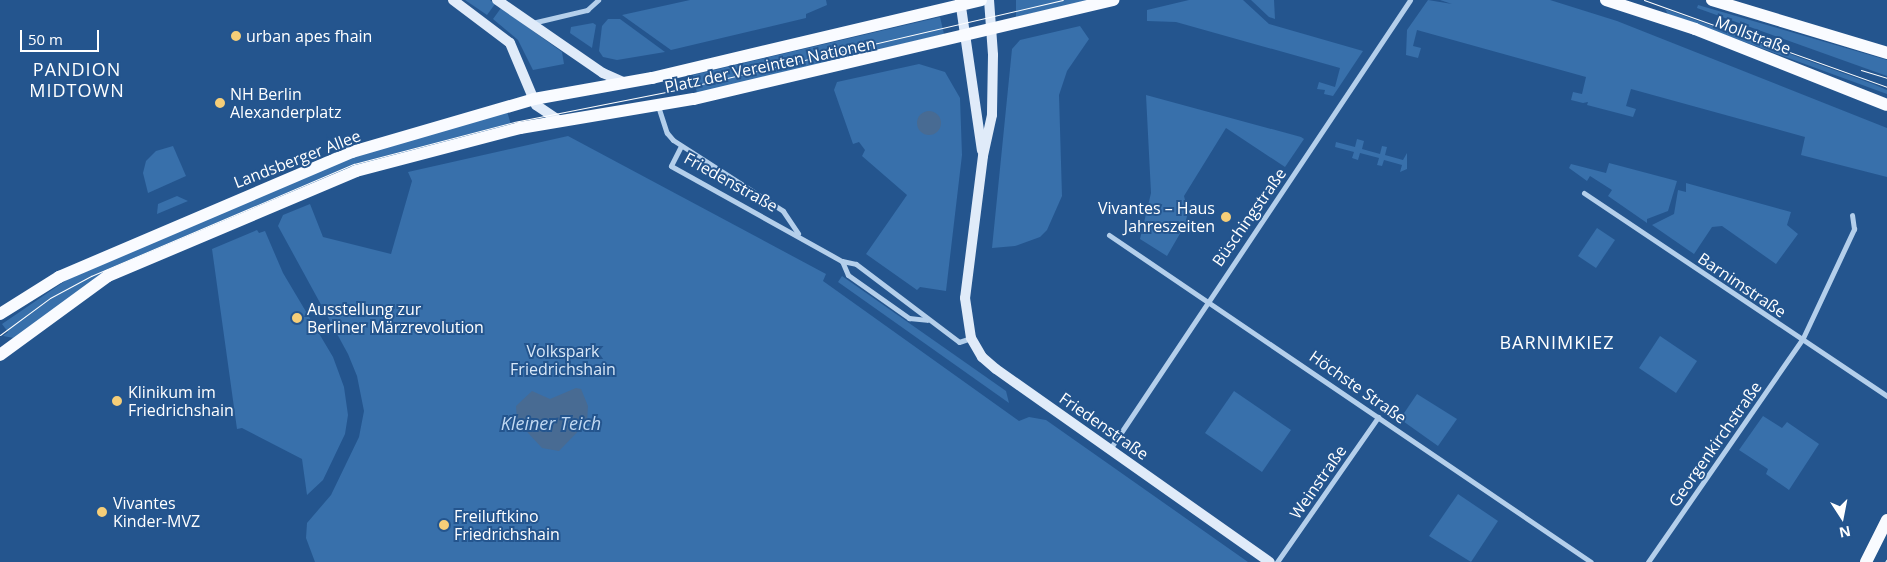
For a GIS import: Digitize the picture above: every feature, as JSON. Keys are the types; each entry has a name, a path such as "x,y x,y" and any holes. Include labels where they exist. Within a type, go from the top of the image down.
{"main road":[{"name":"Platz der Vereinten Nationen","path":"625,83 961,2 981,0"},
{"name":"Platz der Vereinten Nationen","path":"578,120 658,106 967,36 1113,0"},
{"name":"Mollstraße","path":"1606,0 1695,29 1887,105"},
{"name":"Mollstraße","path":"1712,0 1887,53"},
{"name":"Landsberger Allee","path":"0,314 58,277 326,162 534,99 625,83"},
{"name":"Landsberger Allee","path":"0,354 99,280 330,180 490,135 578,120"},
{"path":"1866,562 1887,520"}],"street":[{"path":"453,0 510,43 534,99 545,114 564,122"},
{"path":"497,0 603,73 625,83"},
{"path":"532,23 587,10 598,0"},
{"path":"972,338 965,298 982,156 992,115 989,0"},
{"name":"Büschingstraße","path":"1110,449 1410,0"},
{"path":"961,2 982,156"},
{"name":"Friedenstraße","path":"658,106 666,133 681,146 783,211 798,234"},
{"name":"Friedenstraße","path":"681,146 671,166 798,234 842,261 856,264 917,307 927,320 959,342 972,338 989,365 1270,562"},
{"name":"Barnimstraße","path":"1584,193 1887,396"},
{"name":"Georgenkirchstraße","path":"1648,562 1802,340 1854,229 1852,215"},
{"name":"Höchste Straße","path":"1109,235 1209,300 1592,562"},
{"name":"Friedenstraße","path":"842,261 848,275 909,318 927,320"},
{"name":"Weinstraße","path":"1277,562 1378,417"}],"green space":[{"path":"465,0 490,0 495,4 487,15"},
{"path":"690,0 826,0 827,5 806,14 806,18 671,50 622,15"},
{"path":"1016,0 1090,0 1016,17"},
{"path":"1189,0 1243,0 1269,24 1363,51 1333,96 1324,94 1325,90 1317,89 1319,82 1335,87 1340,68 1176,22 1147,21 1147,10"},
{"path":"1251,0 1274,0 1275,19 1269,17"},
{"path":"1428,0 1452,4 1440,0 1550,0 1617,21 1887,128 1887,177 1801,155 1805,137 1631,89 1626,106 1636,109 1633,117 1587,105 1588,102 1583,103 1571,100 1573,92 1582,94 1586,77 1417,30 1413,46 1421,48 1418,58 1406,55 1407,30"},
{"path":"1698,5 1887,60 1887,76 1697,8"},
{"path":"501,8 562,52 564,64 533,70 518,40 493,19"},
{"path":"1665,9 1873,84 1887,90 1887,94 1668,14"},
{"path":"940,17 944,34 697,93 693,75"},
{"path":"608,19 620,19 665,52 617,60 603,57 599,51 602,26"},
{"path":"593,23 596,25 592,48 570,33 571,27"},
{"path":"1080,26 1089,39 1067,71 1059,95 1062,196 1047,230 1040,237 1015,246 992,248 1012,49 1020,40"},
{"path":"919,64 945,72 960,98 962,155 946,291 920,287 917,290 866,254 907,195 862,156 865,150 859,142 853,144 834,90 837,82"},
{"path":"1146,95 1304,139 1285,167 1226,128 1184,196 1188,212 1185,225 1167,256 1140,239 1151,193"},
{"path":"507,111 511,125 342,171 102,274 14,338 3,336 8,332 2,324 68,279 348,158"},
{"name":"Volkspark Friedrichshain","path":"568,136 826,274 823,281 1019,421 1029,417 1046,420 1248,562 315,562 306,538 307,523 331,495 359,437 364,411 357,376 348,354 278,226 283,215 310,204 323,237 391,254 412,181 408,172"},
{"path":"1357,139 1364,141 1362,149 1380,154 1382,146 1387,147 1385,155 1403,160 1407,153 1407,169 1400,172 1402,165 1384,160 1382,166 1377,165 1379,158 1360,153 1358,160 1352,158 1354,152 1335,147 1336,142 1355,147"},
{"path":"173,146 186,176 148,193 143,173 146,161 156,151"},
{"path":"1609,163 1677,181 1668,211 1647,219 1647,223 1608,196 1612,190 1590,176 1587,181 1569,168 1571,164 1606,173"},
{"path":"1686,183 1791,212 1787,225 1798,234 1776,264 1722,226 1712,227 1694,254 1652,225 1674,214 1678,190 1686,192"},
{"path":"177,196 188,201 157,214 158,204"},
{"path":"1597,228 1615,240 1596,268 1578,256"},
{"path":"257,230 259,233 265,231 283,273 333,357 344,387 348,415 345,434 323,480 307,495 302,459 242,428 237,429 212,249"},
{"path":"842,276 1006,391 1009,403 838,282"},
{"path":"1660,336 1697,361 1676,393 1639,368"},
{"path":"1234,391 1291,430 1262,472 1205,433"},
{"path":"1417,394 1457,419 1438,446 1400,419"},
{"path":"1763,416 1782,428 1787,422 1819,444 1789,490 1766,474 1768,469 1739,450"},
{"path":"1458,494 1498,521 1471,562 1429,536"}],"water":[{"path":"929,111 934,112 940,118 940,128 934,134 929,135 924,134 918,128 917,123 918,118 924,112"},
{"name":"Kleiner Teich","path":"576,388 581,389 588,406 587,422 559,451 542,448 517,421 516,406 532,391 550,399"}],"tram line":[{"path":"0,335 50,298 91,276 354,164 514,122 680,89 1063,0"},
{"path":"1644,0 1887,87"},
{"path":"1861,70 1887,78"}],"place":[{"name":"urban apes fhain","path":"236,36"},
{"name":"NH Berlin Alexanderplatz","path":"220,103"},
{"name":"Vivantes – Haus Jahreszeiten","path":"1226,217"},
{"name":"Ausstellung zur Berliner Märzrevolution","path":"297,318"},
{"name":"Klinikum im Friedrichshain","path":"117,401"},
{"name":"Vivantes Kinder-MVZ","path":"102,512"},
{"name":"Freiluftkino Friedrichshain","path":"444,525"}],"district":[{"name":"PANDION MIDTOWN","path":"77,80"},
{"name":"BARNIMKIEZ","path":"1557,342"}]}
